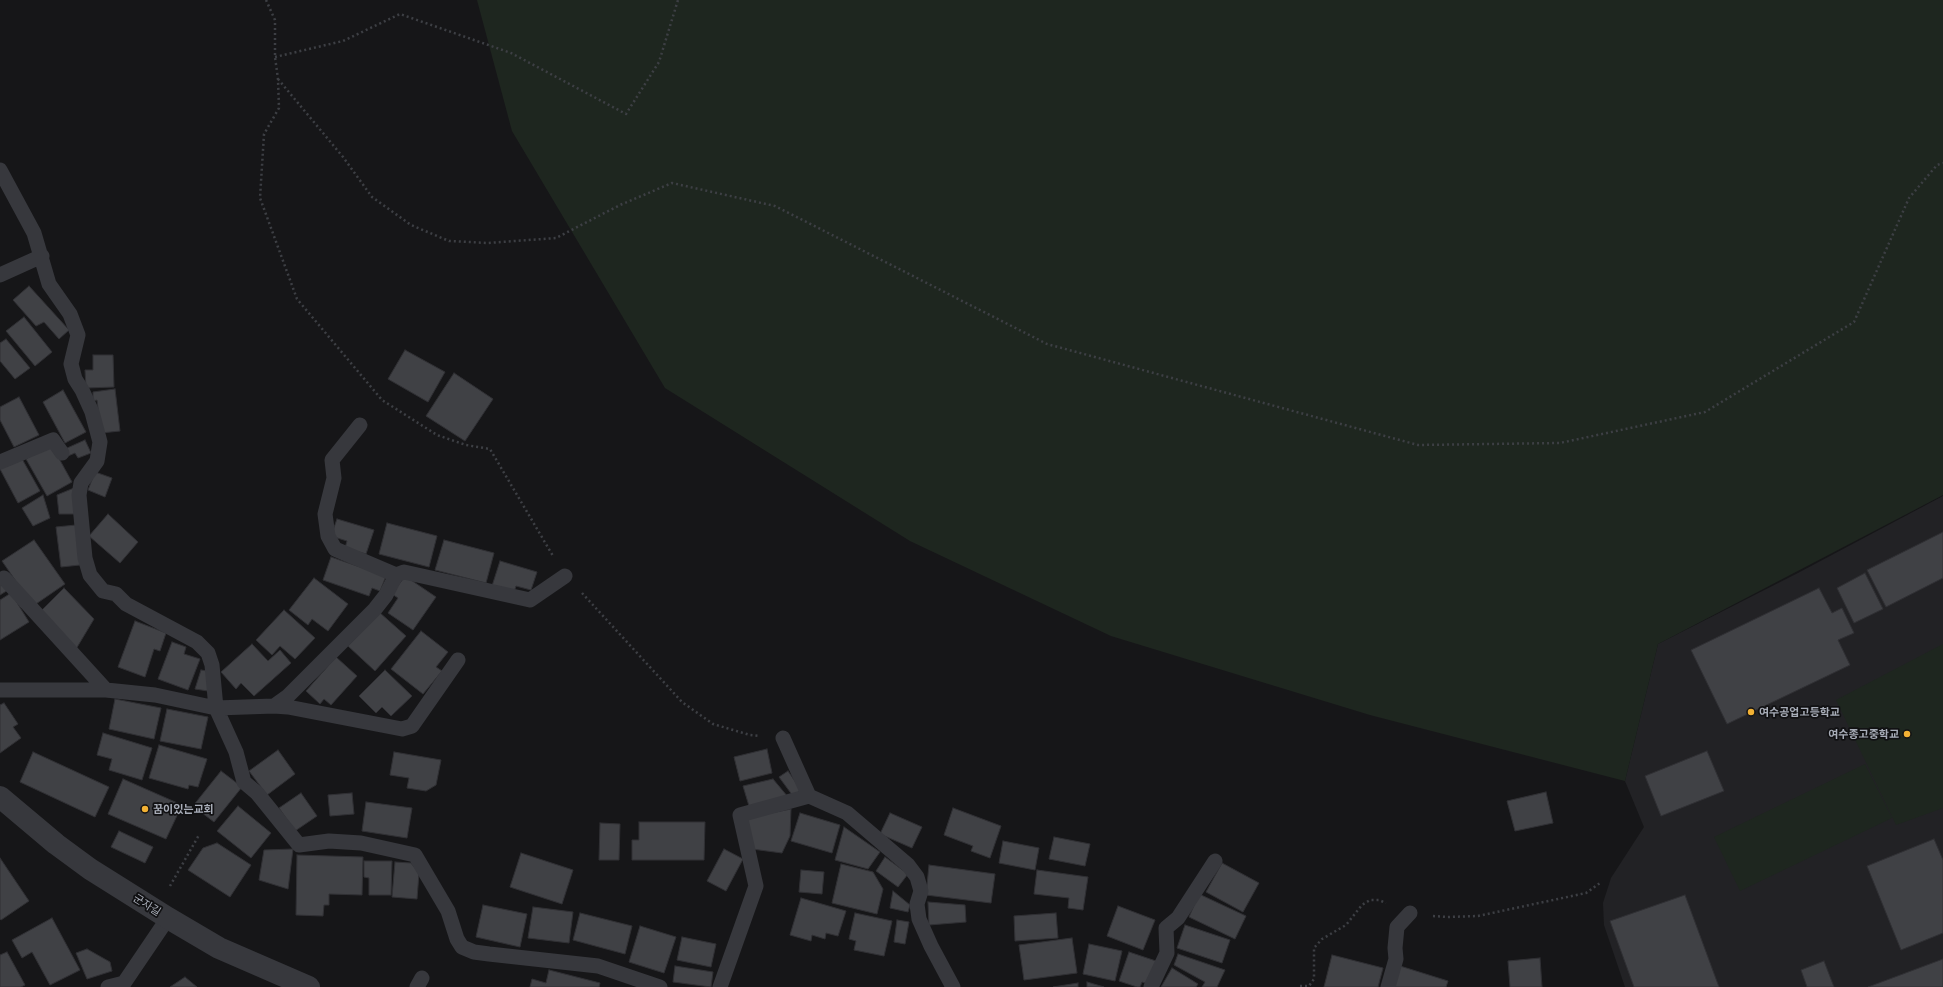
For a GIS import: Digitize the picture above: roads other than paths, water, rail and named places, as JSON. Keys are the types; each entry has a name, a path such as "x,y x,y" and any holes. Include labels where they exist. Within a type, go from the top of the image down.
{"street":[{"name":"군자길","path":"0,797 56,844 90,869 162,915 278,981 310,987"}],"lane":[{"path":"0,170 34,234 42,256 49,284 70,314 78,335 71,364 75,379 92,412 100,442 96,461 81,483 79,494 85,558 90,575 103,591 116,594 126,604 197,642 208,652 212,665 216,708 236,752 244,782 257,793 300,845 329,841 361,843 415,856 448,912 457,939 462,946 474,952 598,966 660,987"},
{"path":"0,275 42,256"},
{"path":"360,425 332,460 334,478 325,514 328,536 335,549 396,575 404,572 530,600 566,576"},
{"path":"0,462 53,440 62,453"},
{"path":"274,706 288,696 375,609 386,596 396,575"},
{"path":"4,578 106,690"},
{"path":"0,690 106,690 155,695 216,708 288,707 402,729 412,726 458,660"},
{"path":"783,738 809,796"},
{"path":"720,987 756,886 740,815 809,796 847,813 908,865 916,877 921,891 916,904 919,919 931,946 953,987"},
{"path":"1151,987 1167,953 1166,928 1178,918 1215,861"},
{"path":"1388,987 1396,959 1395,948 1397,927 1410,912"},
{"path":"108,987 124,983 162,915"}],"place":[{"name":"여수공업고등학교","path":"1751,712"},
{"name":"여수종고중학교","path":"1907,734"},
{"name":"꿈이있는교회","path":"145,809"}]}
